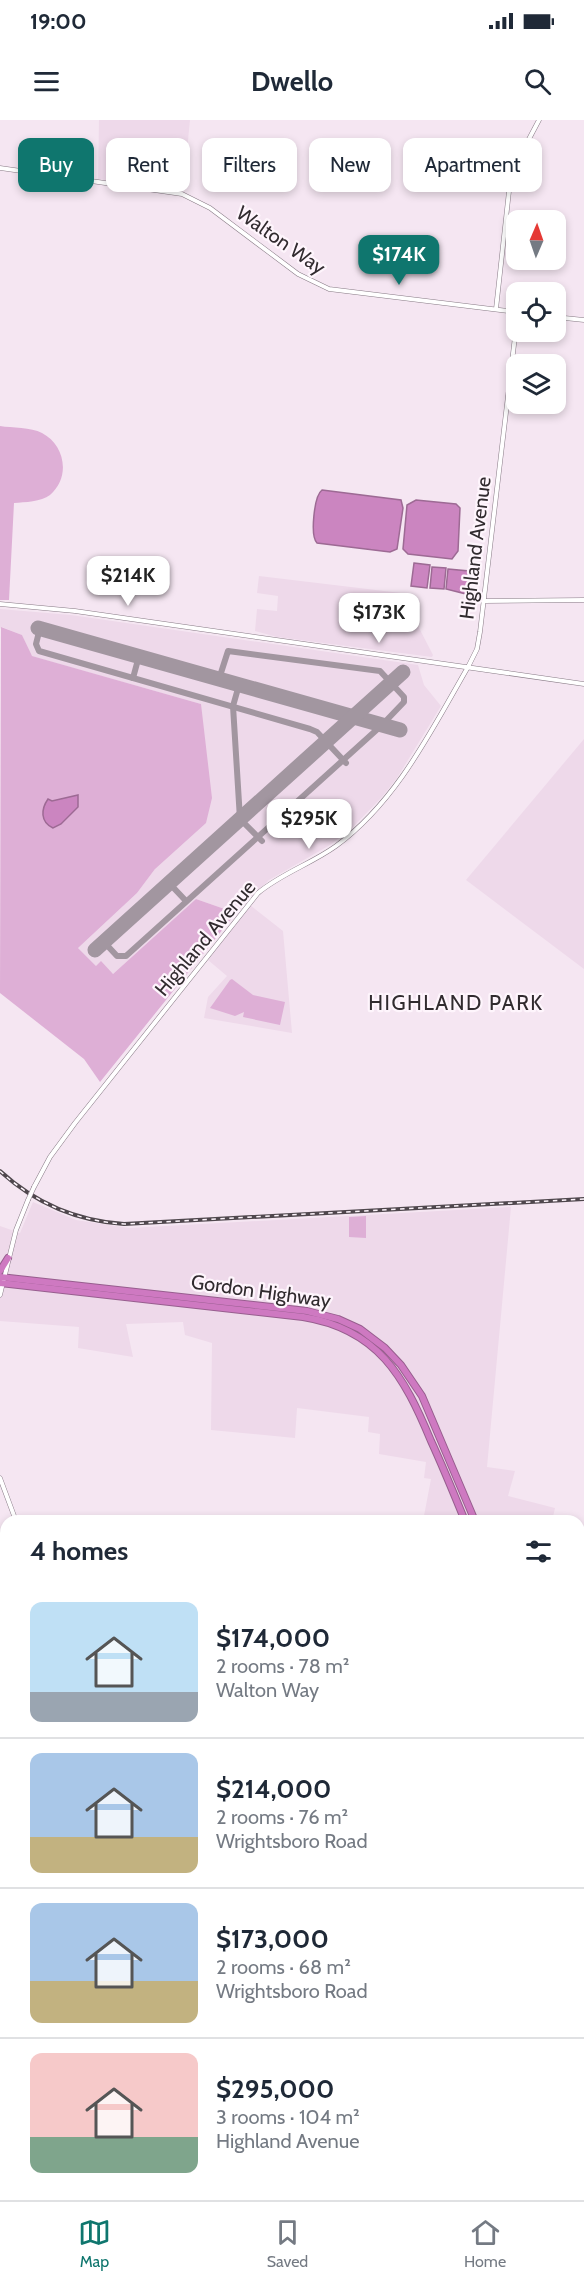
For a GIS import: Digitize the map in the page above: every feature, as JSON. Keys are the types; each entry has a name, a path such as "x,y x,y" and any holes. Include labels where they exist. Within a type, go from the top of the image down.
{"highway":[{"path":"1,1279 8,1258"},
{"name":"Gordon Highway","path":"1,1279 303,1317 327,1322 349,1332 379,1352 407,1386 462,1515"},
{"name":"Gordon Highway","path":"1,1279 307,1311 330,1316 352,1325 385,1348 417,1385 472,1515"}],"main road":[{"path":"496,309 511,173 539,120"},
{"name":"Walton Way","path":"0,168 182,194 210,208 298,274 328,289 506,310"},
{"path":"566,318 584,320"},
{"name":"Highland Avenue","path":"8,1258 16,1230 34,1187 50,1157 75,1123 258,893 287,873 336,846 363,823 392,792 468,667 477,649 484,601 514,342"},
{"path":"484,601 583,600"},
{"path":"0,604 75,611 584,684"},
{"path":"0,1295 1,1279"},
{"path":"0,1478 14,1515"}],"shaded area":[{"path":"99,120 190,120 188,138 106,138 106,180 98,179"},
{"path":"0,426 38,431 50,438 60,453 63,471 57,488 50,495 38,500 14,503 9,600 0,600"},
{"path":"322,490 401,500 403,508 397,549 390,552 317,543 314,533 314,516 317,500"},
{"path":"416,500 456,504 460,508 458,551 452,559 408,554 403,549 407,505"},
{"path":"414,563 430,565 427,588 411,586"},
{"path":"432,567 446,568 444,589 430,588"},
{"path":"448,569 469,571 466,594 446,589"},
{"path":"259,576 401,593 433,655 432,657 277,637 255,631 257,609 277,611 278,596 257,593"},
{"path":"0,609 71,615 418,665 424,685 441,706 397,778 353,827 330,845 269,880 236,913 196,899 113,974 96,966 78,948 137,893 155,869 201,704 31,656 22,635 2,627 0,629"},
{"path":"1,627 22,635 32,656 201,704 212,798 206,823 155,869 137,893 78,948 96,966 101,961 113,974 196,899 236,913 100,1082 84,1059 0,993"},
{"path":"584,739 584,969 466,880"},
{"path":"78,795 78,807 61,824 53,828 46,822 43,811 48,799 52,801"},
{"path":"250,905 283,931 292,1033 204,1018 208,997 227,976 208,960"},
{"path":"232,979 253,995 285,1002 280,1025 243,1017 244,1012 235,1016 210,1008"},
{"path":"33,1202 76,1220 129,1228 511,1207 487,1467 515,1471 508,1496 555,1508 553,1515 424,1515 431,1479 424,1478 426,1462 379,1454 380,1434 368,1432 369,1417 297,1408 295,1438 211,1430 212,1343 185,1335 183,1322 126,1324 133,1357 78,1348 79,1327 0,1321 0,1226 20,1233"},
{"path":"366,1216 366,1238 349,1237 349,1217"}],"taxiway":[{"path":"40,628 36,644 39,651 310,729 317,732 346,763"},
{"path":"104,942 117,956 126,956 382,725 404,702 404,697 380,671 228,651 219,679"},
{"path":"133,678 139,656"},
{"path":"239,685 233,706 240,819 262,841"},
{"path":"169,883 186,901"}],"runway":[{"path":"38,628 400,730"},
{"path":"95,950 403,672"}],"railway":[{"path":"0,1171 42,1201 58,1208 90,1219 124,1224 584,1199"}],"district":[{"name":"HIGHLAND PARK","path":"456,1003"}]}
